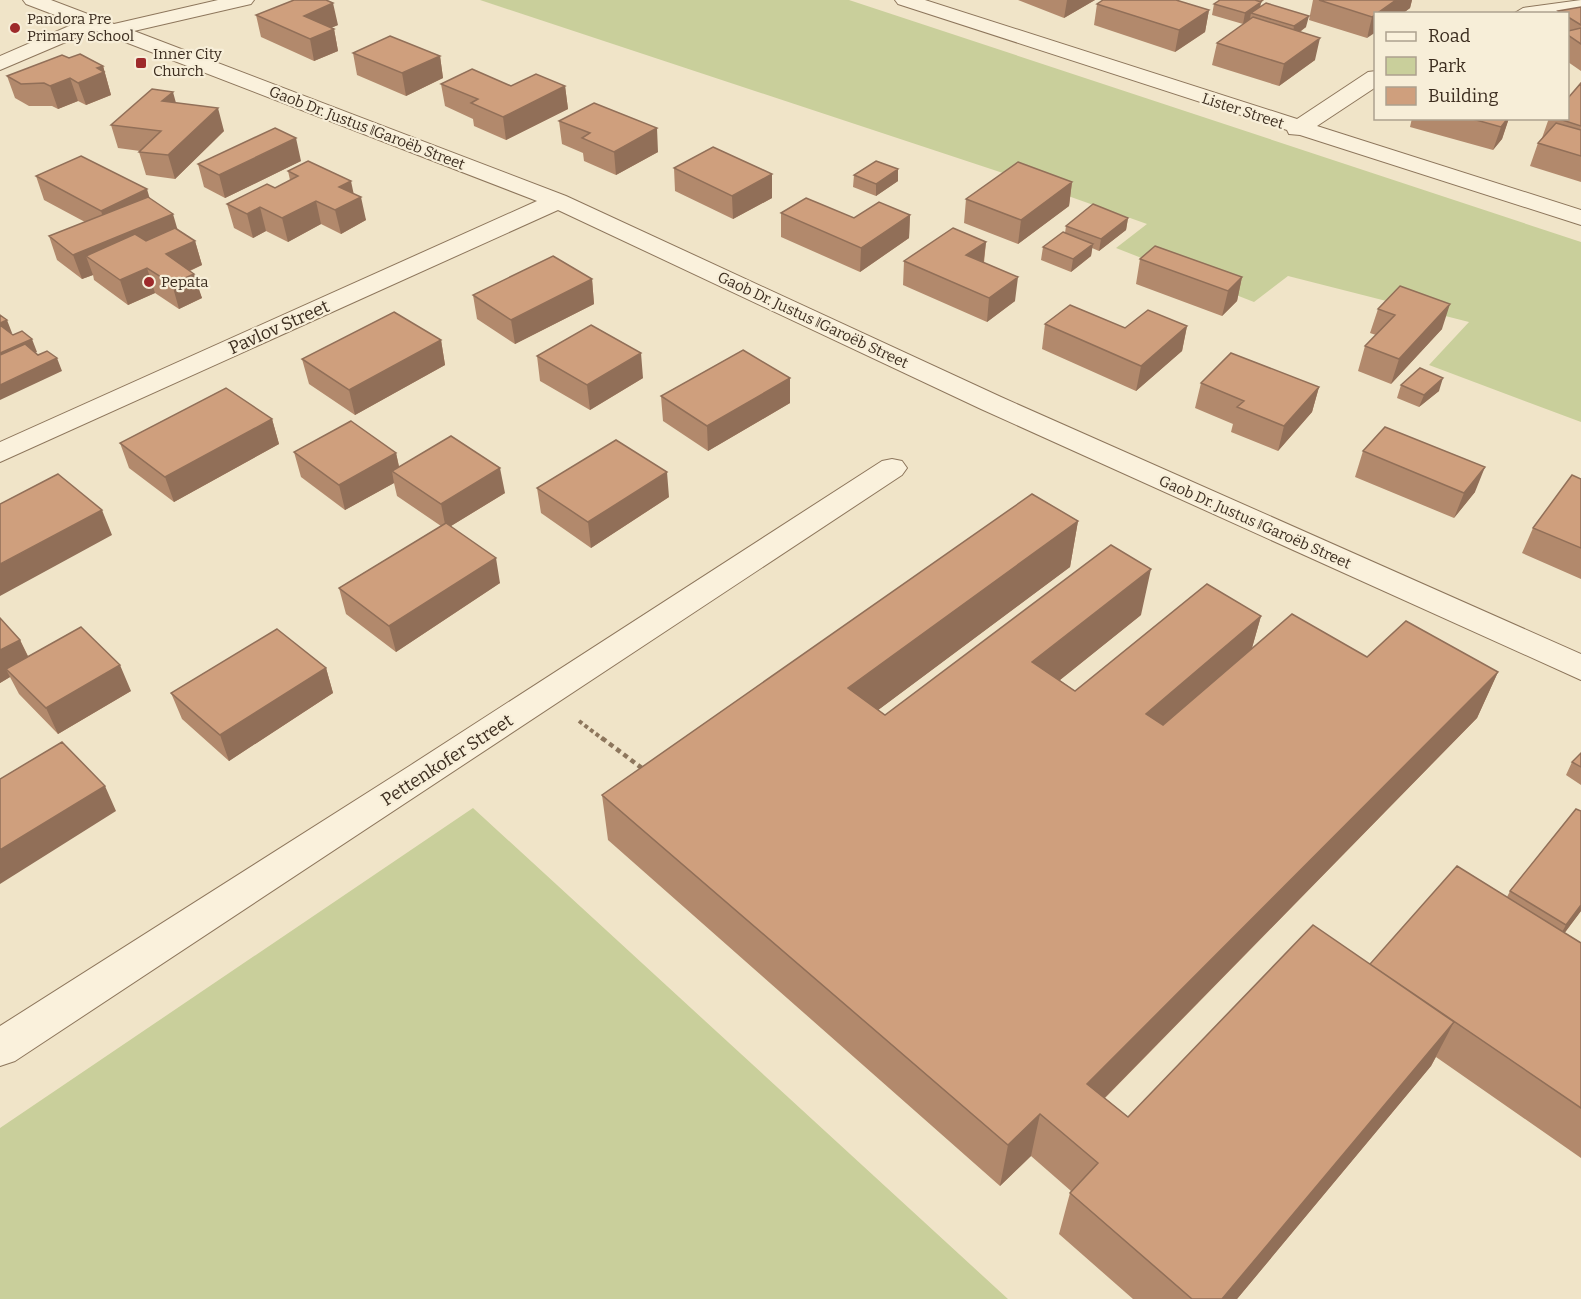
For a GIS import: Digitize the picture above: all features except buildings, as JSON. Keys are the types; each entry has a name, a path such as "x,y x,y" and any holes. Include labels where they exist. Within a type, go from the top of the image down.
{"street":[{"name":"Gaob Dr. Justus ǁGaroëb Street","path":"33,0 100,28 558,201 991,403 1581,668"},
{"path":"0,64 100,28 244,0"},
{"name":"Lister Street","path":"905,0 1297,129 1581,218"},
{"path":"1538,12 1581,6"},
{"path":"1297,129 1374,78"},
{"name":"Pavlov Street","path":"0,453 558,201"},
{"name":"Pettenkofer Street","path":"0,1048 891,468"}],"path":[{"path":"545,695 647,772"}],"green space":[{"path":"480,0 849,0 1581,242 1581,422 1429,365 1469,322 1288,276 1254,302 1116,248 1147,224 1012,176"},
{"path":"473,808 1008,1299 0,1299 0,1128"}],"place":[{"name":"Pandora Pre Primary School","path":"15,28"},
{"name":"Inner City Church","path":"141,63"},
{"name":"Pepata","path":"149,282"}]}
